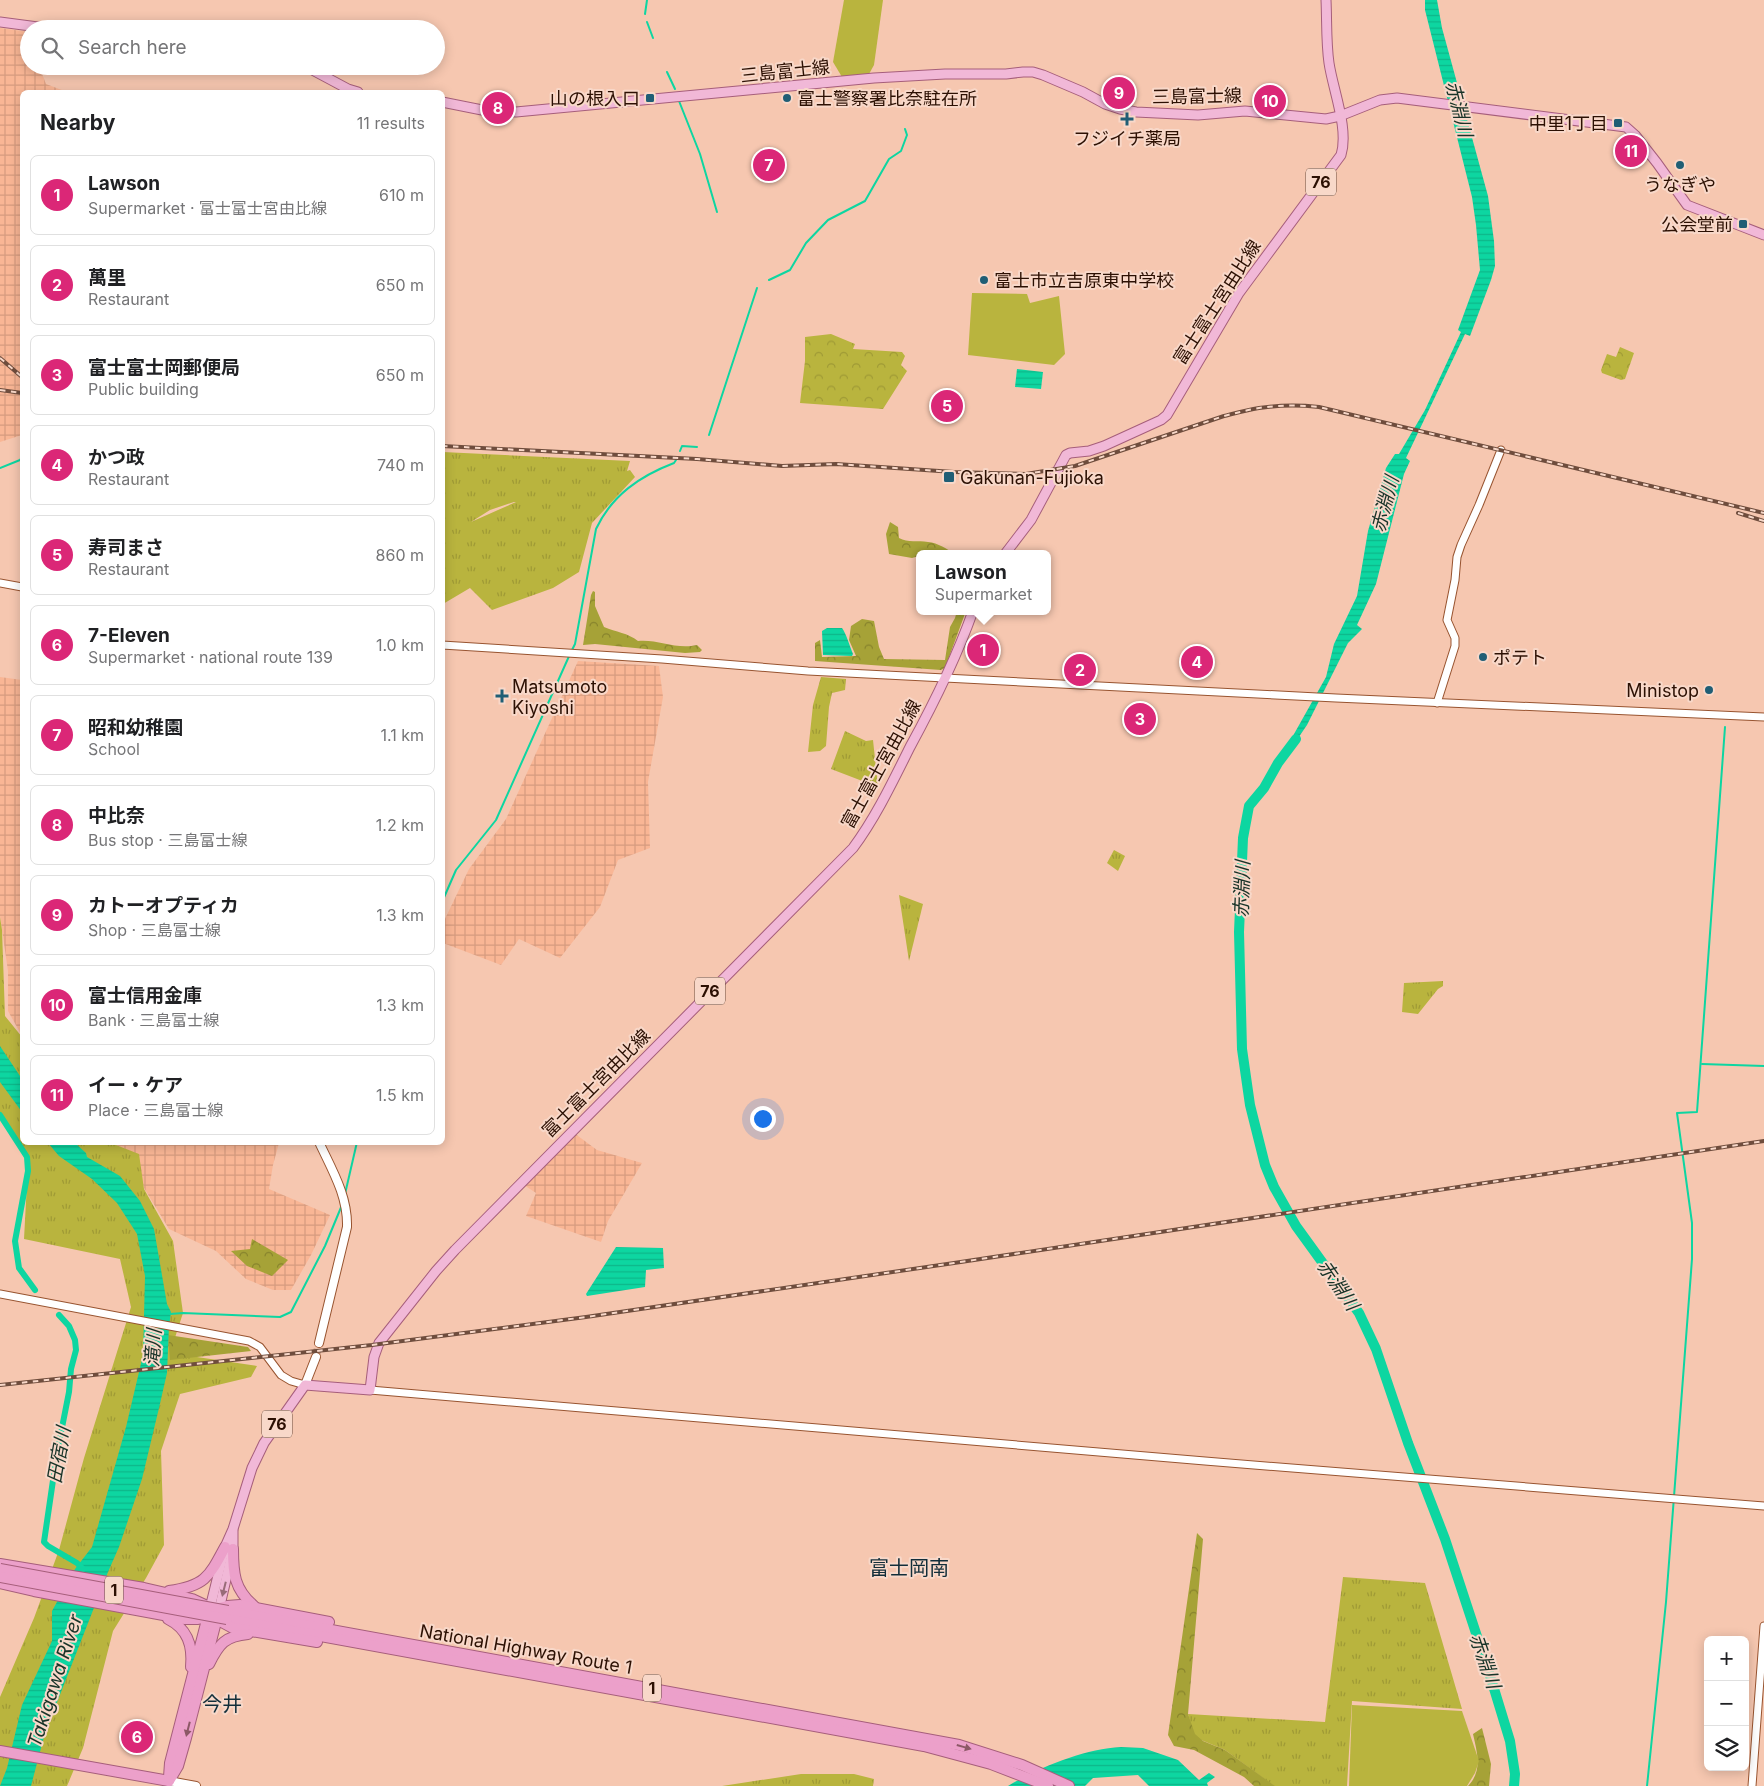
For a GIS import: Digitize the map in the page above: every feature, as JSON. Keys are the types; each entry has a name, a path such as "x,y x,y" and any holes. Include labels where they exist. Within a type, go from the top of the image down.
{"highway":[{"name":"1","path":"164,1592 186,1589 198,1584 214,1568 229,1548"},
{"path":"229,1548 239,1589 244,1597 256,1608"},
{"name":"1","path":"0,1564 144,1588 192,1599 233,1628 432,1663 533,1671"},
{"name":"National Highway Route 1","path":"0,1569 924,1746 991,1764 1048,1786"},
{"name":"National Highway Route 1","path":"0,1577 959,1745 1022,1765 1069,1786"},
{"name":"1","path":"0,1583 34,1592 185,1619 197,1619 227,1606 240,1604 486,1653 533,1671"},
{"path":"0,1751 168,1784 178,1766 194,1687 213,1613"},
{"name":"1","path":"159,1615 180,1626 188,1639 194,1687"},
{"name":"1","path":"194,1687 226,1639 236,1635 259,1633"}],"main road":[{"name":"富士富士宮由比線","path":"1008,550 1031,520 1066,455 1104,446 1161,420 1167,415 1239,293 1341,155 1343,149 1342,134 1329,60 1326,0"},
{"path":"0,22 20,25"},
{"name":"三島富士線","path":"445,103 493,112 516,112 874,78 1023,72 1043,75 1083,92 1105,104 1136,112 1198,115 1245,111 1326,119 1340,116 1380,100 1397,98 1626,127 1635,135 1687,204 1764,235"},
{"path":"321,75 348,90"},
{"name":"富士富士宮由比線","path":"370,1390 374,1356 379,1343 442,1264 522,1180 854,848 878,809 947,678 972,615"},
{"path":"319,1343 347,1227 346,1203 320,1145"},
{"path":"316,1357 305,1385 370,1390"},
{"name":"76","path":"213,1613 234,1529 252,1468 264,1443 305,1385"},
{"path":"168,1784 196,1786"}],"street":[{"path":"1437,702 1455,646 1455,638 1447,620 1455,580 1457,557 1501,450"},
{"path":"0,583 20,587"},
{"path":"445,645 662,658 808,671 1293,696 1764,717"},
{"path":"0,1294 249,1341 260,1347 281,1375 291,1381 305,1385"},
{"path":"370,1390 1205,1461 1764,1506"},
{"path":"1752,1786 1764,1626"}],"shaded area":[{"path":"0,28 20,31 20,75 42,75 46,84 62,90 20,90 20,436 0,442"},
{"path":"578,661 659,666 663,697 648,782 650,848 618,860 600,907 560,958 519,939 501,965 445,944 445,919 469,869 506,819"},
{"path":"0,677 20,680 20,1032 8,1011 8,971 0,916"},
{"path":"574,1133 597,1150 642,1163 608,1221 601,1242 526,1216 536,1193 524,1185"},
{"path":"116,1145 278,1145 269,1189 330,1215 311,1255 291,1290 273,1290 246,1279 216,1251 169,1229 144,1188 135,1153"}],"green space":[{"path":"844,0 883,0 874,65 869,74 842,77 833,62"},
{"path":"972,293 1027,294 1030,303 1059,296 1065,354 1054,365 968,355"},
{"path":"831,334 855,344 853,349 902,352 905,356 901,365 907,371 883,409 800,403 805,361 805,337"},
{"path":"1620,347 1634,353 1625,379 1621,380 1602,373 1601,370 1607,354 1616,357"},
{"path":"445,452 630,461 627,471 630,470 635,477 592,523 579,572 553,588 492,610 470,588 445,603","holes":["516,502 471,522 490,510"]},
{"path":"890,522 898,527 899,538 924,541 942,546 948,550 916,550 916,557 912,558 889,554 886,534"},
{"path":"593,591 595,592 595,606 604,627 626,634 638,641 653,641 682,646 697,645 702,650 700,652 685,653 595,644 583,645"},
{"path":"956,615 965,615 945,668 941,670 815,661 815,643 820,640 822,657 856,656 849,640 851,626 862,619 874,621 879,647 884,659 945,660 950,627"},
{"path":"821,677 846,679 845,690 832,693 826,746 820,751 808,752 813,705"},
{"path":"845,731 866,741 873,740 878,787 831,769"},
{"path":"1114,850 1125,856 1118,871 1107,863"},
{"path":"899,895 923,904 909,961"},
{"path":"0,917 5,1016 20,1035 20,1145 116,1145 139,1154 144,1189 173,1241 183,1313 170,1353 257,1366 251,1377 180,1394 161,1451 164,1545 113,1631 83,1748 67,1786 0,1786 0,1697 34,1618 59,1550 84,1458 131,1307 120,1259 24,1239 28,1164 0,1113"},
{"path":"1443,981 1443,986 1438,989 1418,1014 1402,1012 1404,983"},
{"path":"252,1239 288,1260 272,1276 247,1266 231,1251 250,1249"},
{"path":"168,1335 248,1347 251,1351 170,1360"},
{"path":"1197,1533 1203,1539 1188,1714 1195,1734 1203,1741 1225,1750 1275,1786 1254,1786 1244,1777 1194,1750 1174,1746 1168,1735"},
{"path":"1343,1577 1425,1583 1462,1709 1352,1701 1347,1786 1274,1786 1225,1750 1194,1737 1188,1714 1325,1722"},
{"path":"1352,1705 1462,1711 1479,1761 1475,1773 1467,1786 1349,1786"},
{"path":"1482,1728 1491,1764 1489,1786 1468,1786 1476,1774 1478,1761 1473,1734"},
{"path":"801,1774 854,1774 874,1779 873,1786 722,1786"}],"water":[{"path":"1425,0 1437,0 1442,28 1488,196 1495,266 1470,336 1465,334 1406,458 1410,461 1404,474 1376,584 1357,625 1362,629 1348,643 1307,725 1288,753 1294,734 1326,677 1334,644 1357,596 1368,531 1386,468 1395,454 1399,454 1425,410 1461,332 1458,330 1480,270 1472,197 1425,10"},
{"path":"1017,369 1043,372 1041,389 1015,387"},
{"path":"827,628 842,628 853,654 852,656 823,655 822,631"},
{"path":"0,1046 20,1076 20,1109 0,1082"},
{"path":"50,1145 77,1145 86,1153 87,1157 120,1176 140,1201 154,1229 167,1304 171,1312 167,1373 142,1479 119,1547 45,1733 31,1786 0,1786 7,1768 22,1705 52,1641 52,1611 75,1569 92,1547 126,1427 143,1355 145,1276 137,1234 117,1203 92,1179 59,1156"},
{"path":"616,1247 663,1248 664,1268 646,1270 645,1287 587,1296 586,1294"},
{"path":"1107,1748 1143,1748 1178,1760 1199,1780 1209,1773 1215,1777 1207,1783 1208,1786 1149,1786 1138,1775 1093,1778 1085,1786 1008,1786 1034,1772 1077,1755"}],"waterway":[{"path":"645,14 647,0"},
{"path":"647,22 653,38"},
{"path":"667,72 675,89"},
{"path":"679,101 700,154 717,212"},
{"path":"769,280 790,270 806,243 828,220 865,201 889,159 901,151 907,135 905,129"},
{"path":"709,435 757,288"},
{"path":"680,451 682,446 697,447"},
{"path":"0,468 20,460"},
{"path":"572,650 575,644 596,529 610,506 628,488 650,474 674,463 676,460"},
{"path":"445,895 456,870 496,820 570,654"},
{"path":"1647,1786 1666,1602 1692,1259 1692,1223 1677,1113 1697,1112 1725,727"},
{"name":"赤淵川","path":"1296,739 1278,763 1264,788 1249,806 1243,838 1239,932 1242,1049 1250,1105 1265,1165 1274,1187 1296,1226 1359,1313 1376,1349 1408,1443 1445,1539 1492,1682 1510,1741 1515,1774 1514,1786"},
{"path":"1702,1064 1764,1066"},
{"name":"田宿川","path":"0,1115 27,1157 28,1171 15,1241 19,1268 35,1290"},
{"path":"345,1194 356,1145"},
{"path":"170,1314 280,1317 291,1312 325,1246 342,1205"},
{"name":"田宿川","path":"59,1315 69,1326 75,1340 76,1350 71,1369 69,1392 57,1453 44,1542 77,1563 83,1569"}],"tunnel":[{"path":"316,1357 319,1343"}],"railway":[{"path":"0,358 20,375"},
{"path":"0,390 20,393"},
{"path":"445,446 697,459 782,466 836,464 954,472 1026,474 1075,466 1224,416 1266,407 1304,406 1319,407 1764,513"},
{"path":"1738,513 1764,521"},
{"path":"0,1385 372,1345 586,1317 1764,1141"}],"place":[{"name":"カトーオプティカ","path":"1119,93"},
{"name":"山の根入口","path":"650,98"},
{"name":"富士警察署比奈駐在所","path":"787,98"},
{"name":"富士信用金庫","path":"1270,101"},
{"name":"中比奈","path":"498,108"},
{"name":"フジイチ薬局","path":"1127,119"},
{"name":"中里1丁目","path":"1618,123"},
{"name":"イー・ケア","path":"1631,151"},
{"name":"昭和幼稚園","path":"769,165"},
{"name":"うなぎや","path":"1680,165"},
{"name":"公会堂前","path":"1743,224"},
{"name":"富士市立吉原東中学校","path":"984,280"},
{"name":"寿司まさ","path":"947,406"},
{"name":"Gakunan-Fujioka","path":"949,477"},
{"name":"Lawson","path":"983,650"},
{"name":"ポテト","path":"1483,657"},
{"name":"かつ政","path":"1197,662"},
{"name":"萬里","path":"1080,670"},
{"name":"Ministop","path":"1709,690"},
{"name":"Matsumoto Kiyoshi","path":"502,696"},
{"name":"富士富士岡郵便局","path":"1140,719"},
{"name":"7-Eleven","path":"137,1737"}],"district":[{"name":"富士岡南","path":"909,1568"},
{"name":"今井","path":"222,1704"}],"water label":[{"name":"滝川","path":"153,1348"},
{"name":"Takigawa River","path":"55,1681"}]}
